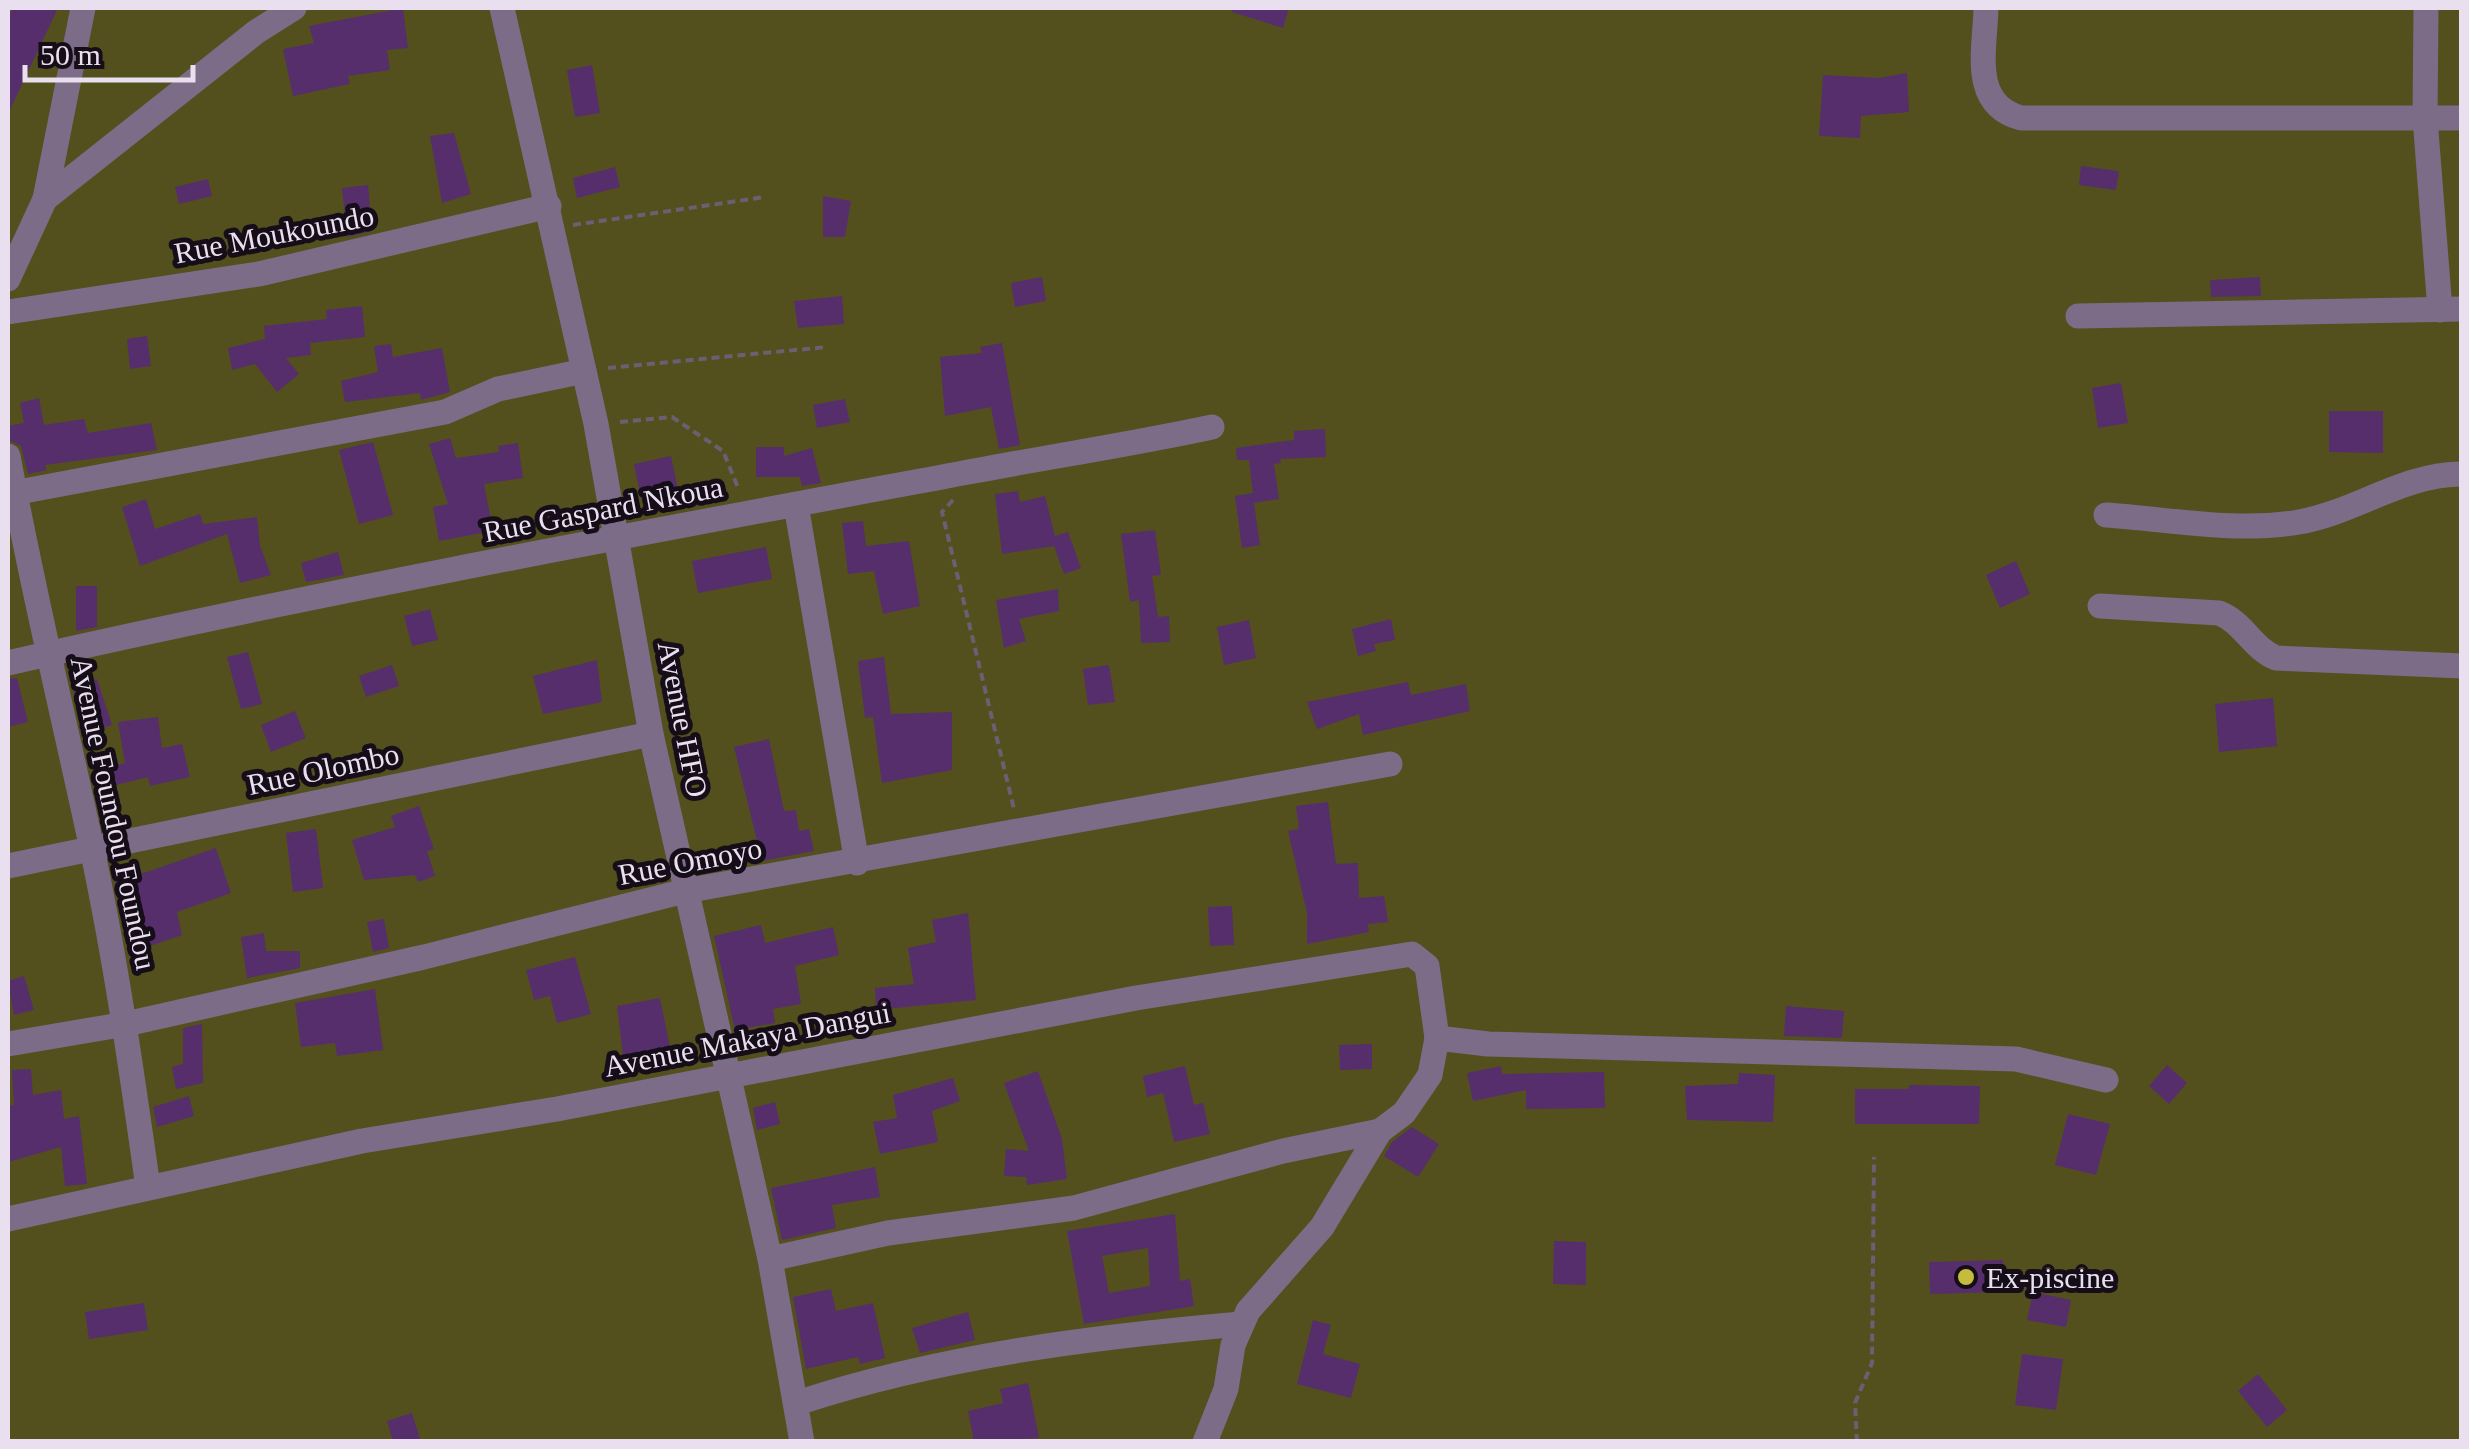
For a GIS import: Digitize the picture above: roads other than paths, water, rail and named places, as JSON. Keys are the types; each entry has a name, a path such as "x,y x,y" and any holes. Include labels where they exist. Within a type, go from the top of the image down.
{"street":[{"path":"8,279 46,199 83,8"},
{"path":"46,199 257,20 294,8"},
{"name":"Avenue HFO","path":"502,8 596,424 651,734 770,1260 802,1442"},
{"path":"1986,8 1984,89 1991,102 2022,118 2462,118"},
{"path":"2078,316 2450,309 2425,118 2426,8"},
{"name":"Rue Moukoundo","path":"8,312 259,274 551,217"},
{"path":"11,493 445,412 498,389 584,371"},
{"name":"Rue Gaspard Nkoua","path":"8,663 616,538 979,470 1080,456 1212,427"},
{"name":"Avenue Foundou Foundou","path":"8,456 11,493 92,849 126,1024 148,1187"},
{"path":"2106,515 2262,525 2299,522 2416,479 2462,474"},
{"path":"796,505 857,863"},
{"path":"2100,606 2218,613 2230,617 2262,652 2276,658 2462,666"},
{"name":"Rue Olombo","path":"8,866 651,734"},
{"name":"Rue Omoyo","path":"8,1044 126,1024 424,957 685,891 1390,764"},
{"name":"Avenue Makaya Dangui","path":"8,1219 362,1141 557,1109 1136,998 1412,954 1427,966 1437,1038"},
{"path":"1205,1442 1226,1388 1241,1324 1322,1227 1380,1131 1420,1095 1430,1075 1437,1038 1488,1044 2016,1059 2106,1080"},
{"path":"770,1260 906,1230 1074,1208 1283,1151 1380,1131"},
{"path":"797,1403 864,1381 982,1358 1122,1334 1241,1324"}],"place":[{"name":"Ex-piscine","path":"1966,1277"}]}
